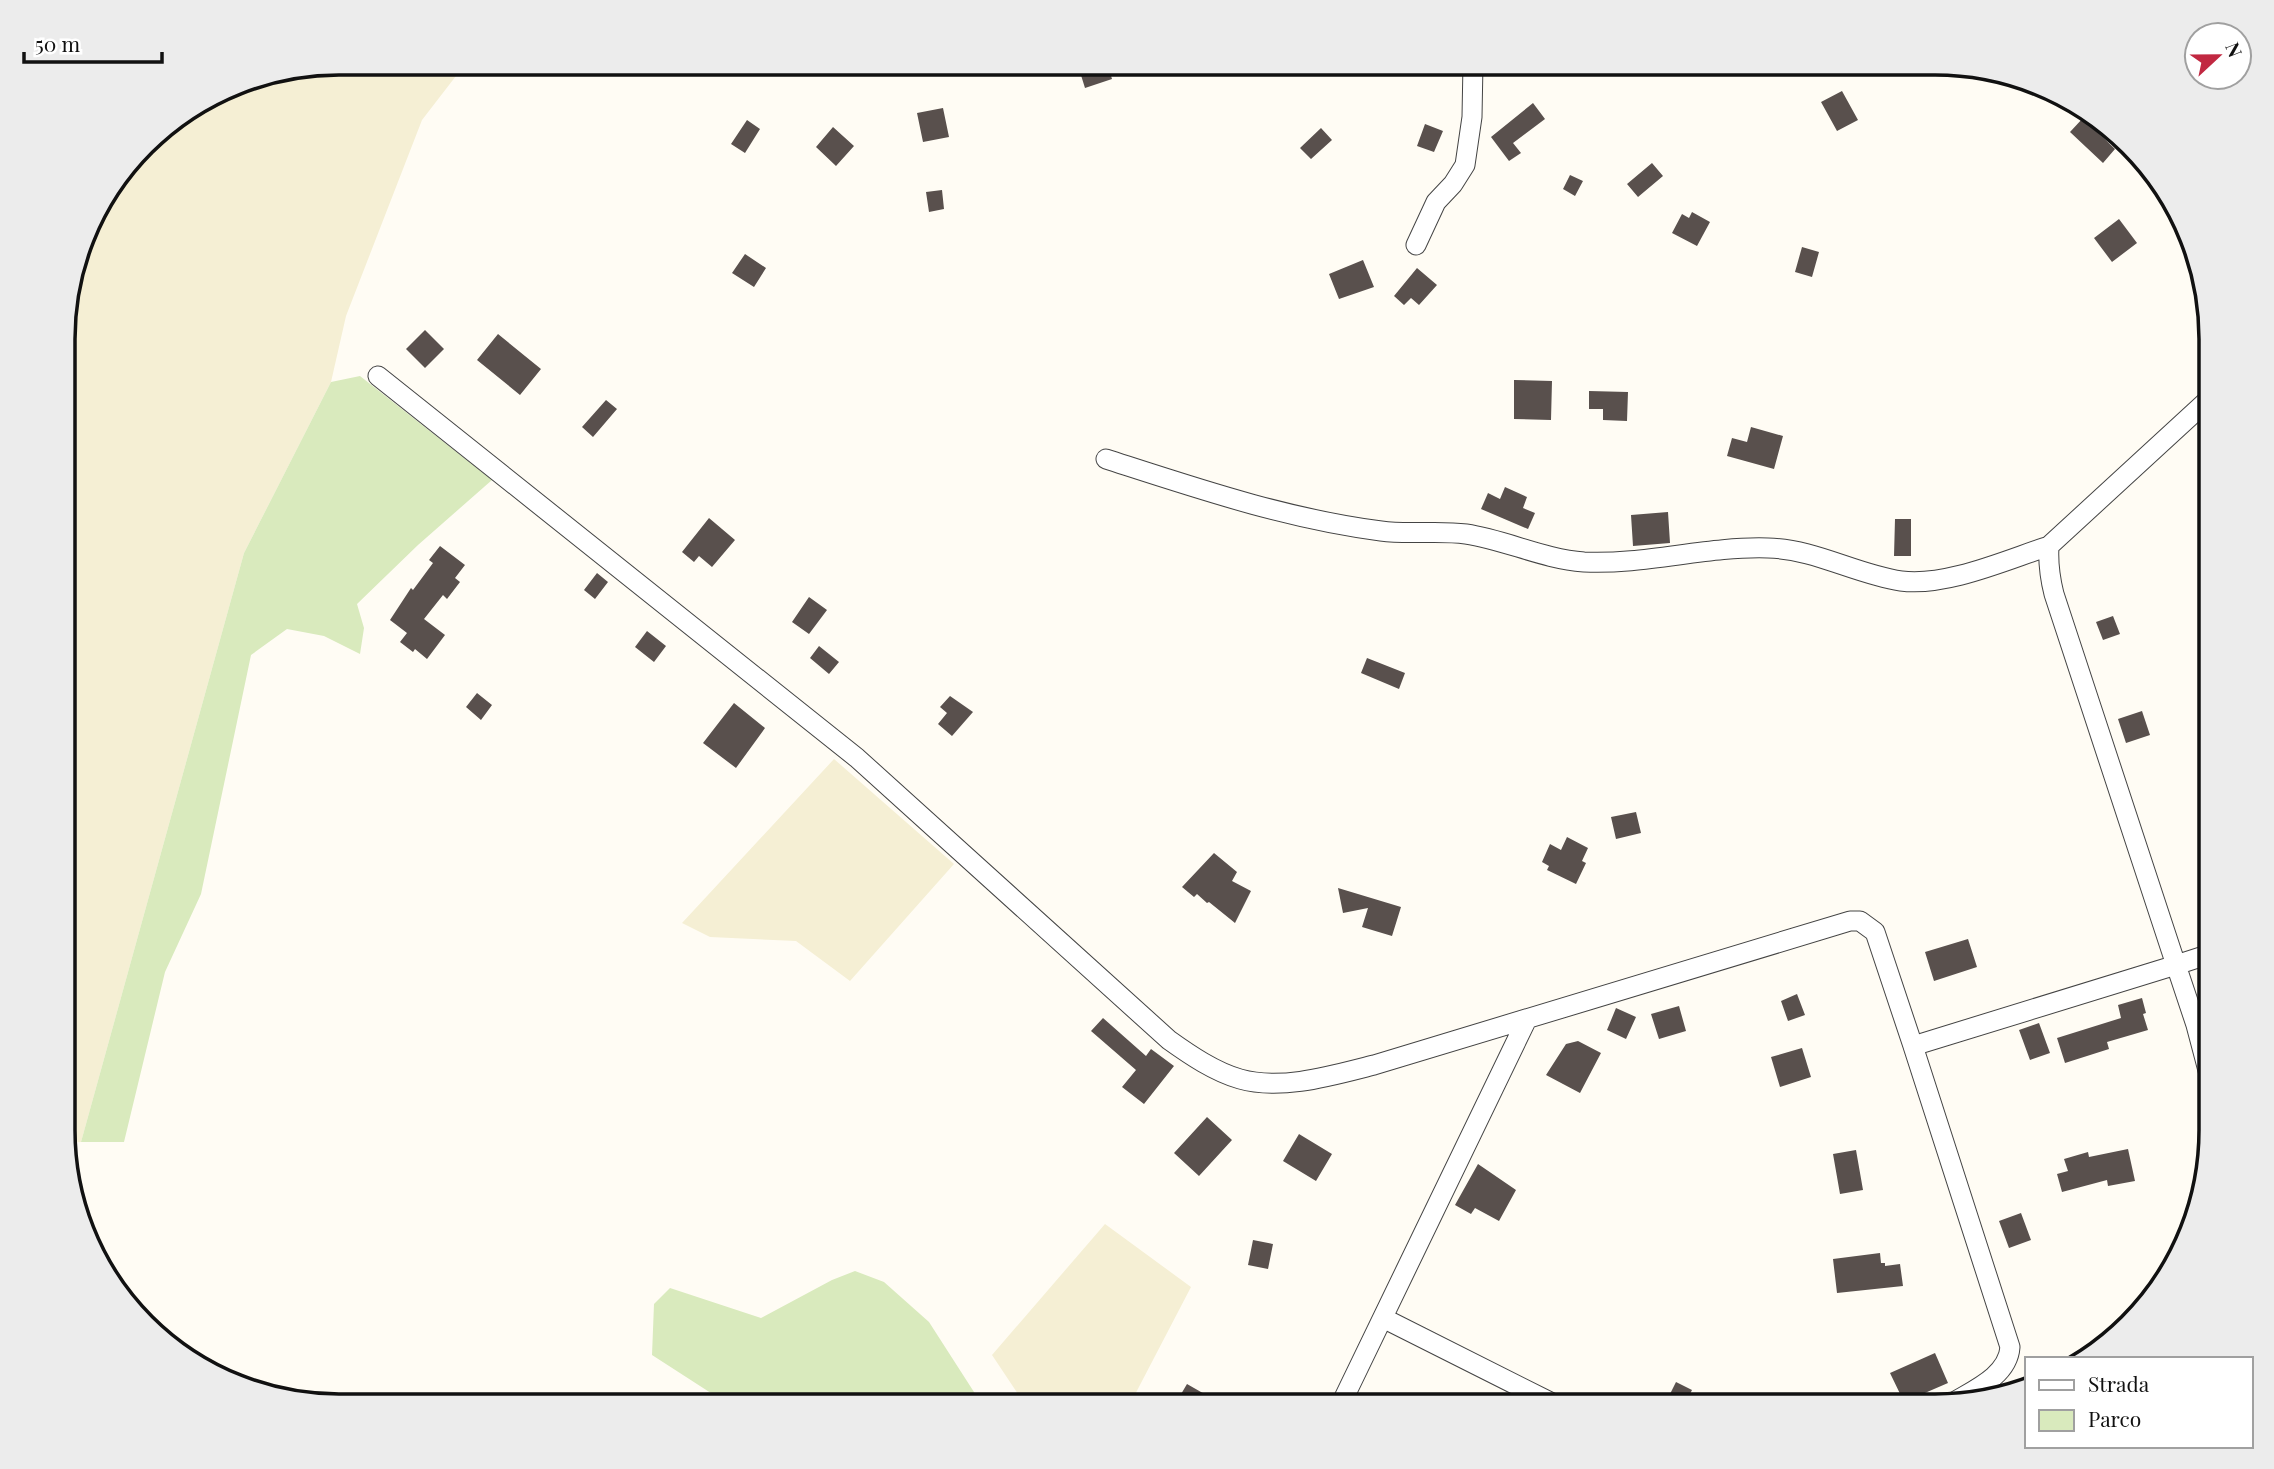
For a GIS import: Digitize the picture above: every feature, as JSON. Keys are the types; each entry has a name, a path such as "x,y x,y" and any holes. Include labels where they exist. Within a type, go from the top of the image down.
{"street":[{"path":"1416,245 1436,202 1453,184 1465,165 1472,117 1473,75"},
{"path":"378,376 848,751 1156,1029 1199,1059 1242,1080 1288,1082 1367,1067 1855,920 1870,927 1877,937 2010,1347 2008,1360 2002,1370 1970,1391"},
{"path":"1106,458 1228,498 1345,524 1393,532 1468,534 1577,561 1599,562 1720,550 1776,548 1811,554 1888,578 1921,582 1965,573 2049,546 2199,408"},
{"path":"2049,546 2049,573 2054,594 2199,1037"},
{"path":"1913,1046 2199,958"},
{"path":"1346,1394 1527,1019"},
{"path":"1383,1318 1534,1394"}],"shaded area":[{"path":"457,75 422,120 346,316 331,382 244,553 81,1142 76,1142 75,1130 75,339 80,288 89,254 102,222 120,192 152,152 192,120 222,102 271,84 322,76"},
{"path":"834,759 954,864 850,981 796,941 710,937 682,923"},
{"path":"1105,1224 1191,1287 1135,1394 1018,1394 992,1355"}],"green space":[{"path":"360,376 492,480 418,545 357,604 364,628 360,654 324,636 287,629 251,655 201,894 165,972 124,1142 81,1142 244,553 331,382"},
{"path":"855,1271 884,1282 929,1322 975,1394 712,1394 652,1355 654,1304 670,1288 761,1318 832,1280"}],"building":[{"path":"1081,75 1111,75 1112,79 1085,88"},
{"path":"1842,91 1858,120 1837,131 1821,102"},
{"path":"1533,103 1545,119 1513,143 1521,153 1509,161 1491,137"},
{"path":"943,108 949,137 923,142 917,113"},
{"path":"747,120 760,129 745,153 731,144"},
{"path":"2081,120 2115,149 2103,163 2070,132"},
{"path":"1425,124 1443,131 1434,152 1417,146"},
{"path":"833,127 854,146 836,166 816,147"},
{"path":"1321,128 1332,140 1311,159 1300,148"},
{"path":"1652,163 1663,176 1638,197 1627,184"},
{"path":"1570,175 1583,181 1575,196 1563,189"},
{"path":"942,190 944,209 929,212 926,192"},
{"path":"1692,212 1710,222 1697,246 1672,233 1682,214 1689,218"},
{"path":"2119,219 2137,243 2112,262 2094,238"},
{"path":"1802,247 1819,252 1812,277 1795,272"},
{"path":"745,254 766,268 754,287 732,273"},
{"path":"1363,260 1374,287 1339,299 1329,274"},
{"path":"1417,268 1437,285 1419,305 1411,298 1404,305 1394,296"},
{"path":"425,330 444,349 425,368 406,349"},
{"path":"498,334 541,369 520,395 477,360"},
{"path":"1514,380 1552,381 1551,420 1514,419"},
{"path":"1589,391 1628,392 1627,421 1603,420 1603,409 1589,409"},
{"path":"606,400 617,409 593,437 582,427"},
{"path":"1751,427 1783,436 1774,469 1727,456 1732,438 1747,442"},
{"path":"1505,487 1527,497 1523,508 1535,513 1528,529 1481,509 1488,493 1500,499"},
{"path":"1668,512 1670,543 1633,546 1631,515"},
{"path":"709,518 735,540 712,567 699,556 694,562 682,552"},
{"path":"1895,519 1911,519 1911,556 1894,556"},
{"path":"440,546 465,565 455,578 460,582 447,599 443,595 424,619 445,635 427,659 400,642 407,633 390,620 411,588 413,590 433,563 429,560"},
{"path":"597,573 608,582 595,599 584,590"},
{"path":"809,597 827,610 809,634 792,622"},
{"path":"2113,616 2120,634 2103,640 2096,622"},
{"path":"647,631 666,646 654,662 635,647"},
{"path":"819,646 839,662 829,674 810,658"},
{"path":"1367,658 1405,673 1399,689 1361,673"},
{"path":"477,693 492,705 481,720 466,707"},
{"path":"950,696 973,712 952,736 938,724 947,713 940,707"},
{"path":"734,703 765,728 736,768 703,743"},
{"path":"2142,711 2150,735 2126,743 2118,719"},
{"path":"1636,812 1641,833 1616,839 1611,817"},
{"path":"1567,837 1588,848 1582,861 1586,863 1576,884 1547,870 1549,866 1542,862 1550,844 1561,850"},
{"path":"1214,853 1237,872 1232,881 1251,891 1235,923 1209,902 1197,894 1194,897 1182,887"},
{"path":"1338,888 1401,907 1392,936 1362,927 1368,908 1343,913"},
{"path":"1968,939 1977,967 1934,981 1925,952"},
{"path":"1797,994 1805,1015 1788,1021 1781,1001"},
{"path":"2142,998 2148,1030 2107,1042 2109,1049 2065,1063 2057,1038 2121,1018 2118,1005"},
{"path":"1679,1006 1686,1031 1659,1039 1651,1014"},
{"path":"1616,1008 1636,1017 1626,1039 1607,1030"},
{"path":"1103,1018 1146,1056 1151,1049 1174,1066 1144,1104 1122,1087 1136,1070 1091,1031"},
{"path":"2039,1023 2050,1053 2030,1060 2019,1030"},
{"path":"1578,1041 1601,1053 1580,1093 1546,1075 1566,1044"},
{"path":"1802,1048 1811,1077 1780,1087 1771,1057"},
{"path":"1207,1117 1232,1140 1199,1176 1174,1153"},
{"path":"1299,1134 1332,1154 1316,1181 1283,1161"},
{"path":"2128,1149 2135,1181 2108,1186 2107,1180 2062,1192 2057,1174 2068,1171 2064,1159 2088,1152 2089,1157"},
{"path":"1856,1150 1863,1190 1840,1194 1833,1154"},
{"path":"1478,1164 1516,1190 1499,1221 1475,1208 1471,1214 1455,1205"},
{"path":"2021,1213 2031,1240 2009,1248 1999,1221"},
{"path":"1253,1240 1273,1244 1268,1269 1248,1265"},
{"path":"1880,1253 1881,1263 1885,1263 1885,1266 1900,1264 1903,1286 1837,1293 1833,1259"},
{"path":"1935,1353 1948,1383 1923,1394 1900,1394 1890,1373"},
{"path":"1676,1382 1692,1390 1690,1394 1670,1394"},
{"path":"1187,1384 1204,1394 1181,1394"}]}
